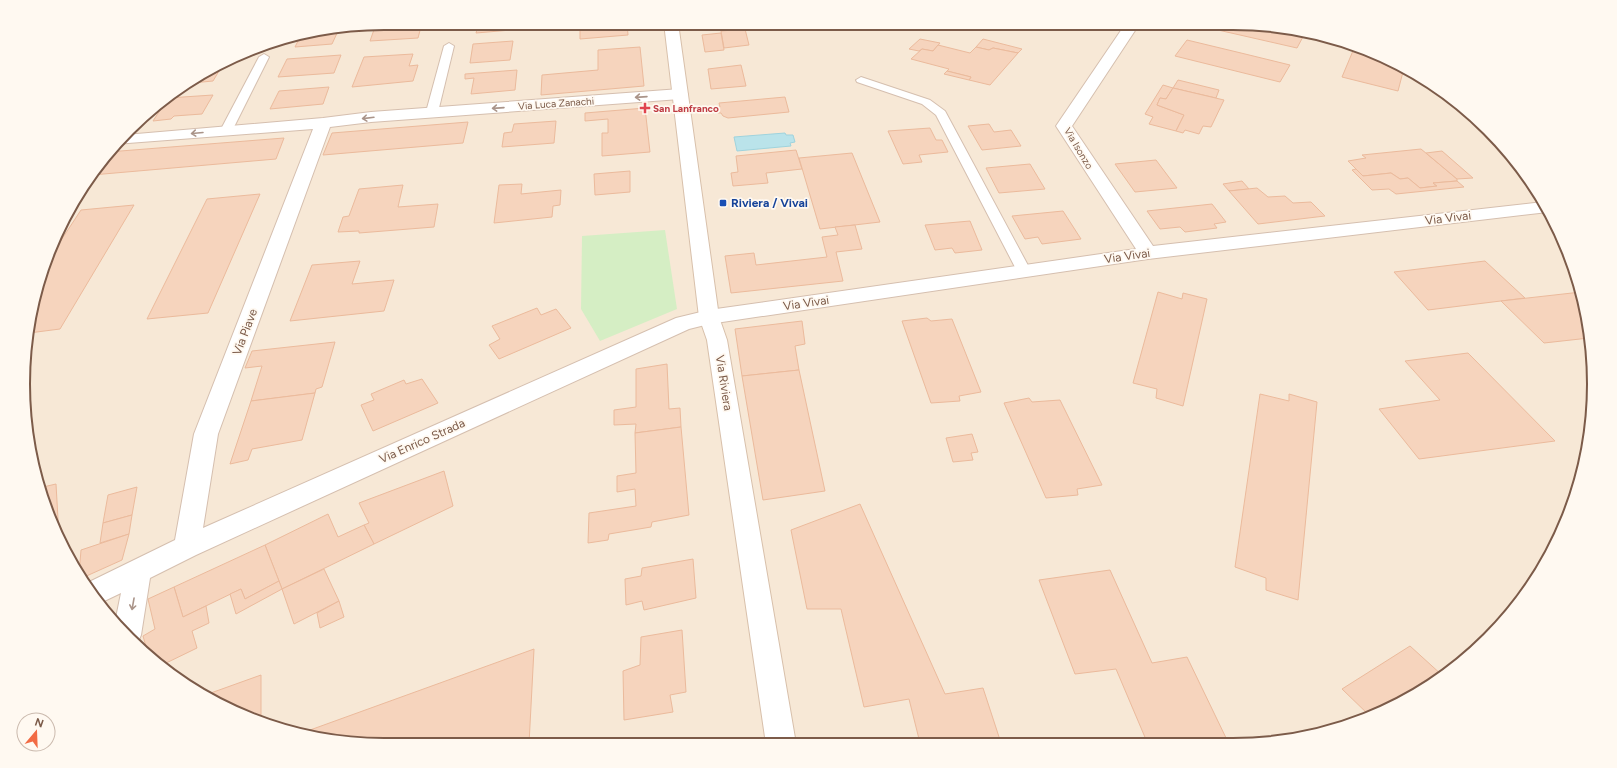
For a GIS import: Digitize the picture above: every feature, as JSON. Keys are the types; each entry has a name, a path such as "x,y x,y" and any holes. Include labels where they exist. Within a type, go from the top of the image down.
{"street":[{"name":"Via Riviera","path":"672,30 709,317 717,340 780,738"},
{"name":"Via Isonzo","path":"1128,30 1064,126 1148,253"},
{"name":"Via Luca Zanachi","path":"129,139 324,123 432,112 680,94"},
{"name":"Via Piave","path":"188,547 206,434 324,123"},
{"name":"Via Vivai","path":"709,317 1148,253 1540,208"},
{"name":"Via Enrico Strada","path":"97,592 188,547 676,326 709,317"},
{"path":"128,628 138,572"}],"lane":[{"path":"432,112 449,46"},
{"path":"226,131 264,57"},
{"path":"862,80 926,102 941,112 1024,271"}],"shaded area":[{"path":"1233,30 1279,33 1302,37 1325,42 1368,57 1410,77 1430,90 1449,103 1483,134 1514,168 1527,187 1540,207 1560,249 1575,292 1580,315 1584,338 1587,384 1584,430 1580,453 1575,476 1560,519 1540,561 1514,600 1483,634 1449,665 1410,691 1368,711 1325,726 1279,735 1233,738 384,738 338,735 315,731 292,726 249,711 207,691 168,665 134,634 103,600 77,561 57,519 49,498 37,453 33,430 30,384 33,338 42,292 49,270 57,249 77,207 103,168 151,118 168,103 207,77 249,57 292,42 338,33 361,31"}],"green space":[{"path":"665,230 677,309 600,341 581,309 582,236"}],"water":[{"path":"785,133 786,135 793,135 795,142 790,143 791,146 737,151 734,137"}],"building":[{"path":"374,30 420,30 418,38 370,41"},
{"path":"477,30 511,30 476,33"},
{"path":"580,30 628,30 628,35 580,39"},
{"path":"745,30 749,45 724,48 721,31"},
{"path":"1218,30 1256,31 1303,37 1297,48"},
{"path":"337,33 332,44 295,47 298,41"},
{"path":"721,33 724,50 705,52 702,35"},
{"path":"920,39 940,43 933,51 909,49"},
{"path":"983,39 1022,49 1018,53 993,48 989,50 976,47"},
{"path":"1187,40 1290,65 1280,82 1175,56"},
{"path":"513,41 510,60 470,63 473,44"},
{"path":"938,45 970,53 976,47 989,50 993,48 1018,53 990,85 969,80 971,77 947,71 949,69 911,59 922,49 933,51"},
{"path":"640,47 644,86 541,95 542,75 598,70 598,50"},
{"path":"1353,51 1403,73 1398,91 1342,77"},
{"path":"413,54 409,66 418,65 413,81 352,87 364,57"},
{"path":"341,55 334,73 278,77 287,59"},
{"path":"741,65 746,86 711,89 708,69"},
{"path":"517,70 515,90 471,94 474,78 465,79 465,74"},
{"path":"219,71 213,81 199,82"},
{"path":"947,71 971,77 969,80 944,74"},
{"path":"1178,80 1219,90 1216,98 1173,88"},
{"path":"1163,85 1173,88 1166,99 1160,98 1157,105 1184,115 1176,131 1149,124 1153,117 1145,114"},
{"path":"329,87 323,104 270,109 279,91"},
{"path":"1173,88 1224,100 1211,127 1203,126 1199,134 1185,130 1183,133 1176,131 1184,115 1157,105 1160,98 1166,99"},
{"path":"213,95 202,114 174,116 171,119 153,121 160,110 176,97"},
{"path":"785,97 789,112 728,118 723,116 721,113 715,113 714,108 720,107 719,103"},
{"path":"645,108 650,152 602,156 602,133 608,133 608,119 585,121 585,113"},
{"path":"556,121 554,143 502,147 504,133 512,132 514,124"},
{"path":"468,122 463,143 323,155 332,133"},
{"path":"989,124 994,132 1011,130 1021,146 982,150 968,126"},
{"path":"930,128 936,140 942,140 948,152 919,155 922,162 903,164 888,131"},
{"path":"284,138 276,159 99,174 118,151"},
{"path":"1421,149 1457,179 1457,181 1433,183 1437,186 1420,188 1408,178 1400,179 1391,173 1363,176 1348,161 1366,158 1362,155"},
{"path":"796,150 802,169 766,173 768,183 733,186 731,173 738,172 736,156"},
{"path":"1442,151 1473,178 1457,179 1426,153"},
{"path":"852,153 880,222 820,229 799,158"},
{"path":"1156,160 1177,188 1135,192 1115,164"},
{"path":"1030,164 1045,189 999,193 986,168"},
{"path":"1356,169 1363,176 1391,173 1400,179 1408,178 1420,188 1437,186 1433,183 1457,181 1464,187 1396,194 1389,189 1372,190 1352,170"},
{"path":"630,171 630,192 595,195 594,174"},
{"path":"1242,181 1249,189 1229,191 1223,184"},
{"path":"522,184 521,194 561,190 560,205 553,206 552,217 494,223 499,185"},
{"path":"403,185 398,207 438,204 434,227 359,233 359,231 338,232 343,217 349,216 359,189"},
{"path":"1257,188 1268,197 1285,196 1293,203 1311,202 1325,216 1258,224 1229,191"},
{"path":"260,194 208,313 147,319 207,199"},
{"path":"1212,204 1226,222 1214,224 1217,228 1185,232 1180,227 1160,229 1147,211"},
{"path":"134,205 60,329 34,332 42,292 57,249 81,210"},
{"path":"1063,211 1081,239 1042,244 1038,237 1025,239 1012,216"},
{"path":"970,221 982,250 955,253 952,248 935,250 925,225"},
{"path":"855,225 862,249 836,252 843,281 731,293 725,256 754,253 756,265 827,257 822,237 838,235 835,227"},
{"path":"360,261 352,284 394,280 384,311 290,321 312,265"},
{"path":"1485,261 1525,298 1428,310 1394,272"},
{"path":"1158,292 1182,299 1183,293 1207,299 1183,406 1156,398 1157,389 1133,383"},
{"path":"1575,293 1584,339 1544,343 1501,301"},
{"path":"537,308 541,315 556,309 571,328 499,359 489,345 500,339 492,326"},
{"path":"927,318 931,321 952,319 981,392 959,396 960,401 931,403 902,321"},
{"path":"802,321 805,344 795,346 799,370 742,376 735,329"},
{"path":"335,342 322,387 316,389 315,393 251,401 262,366 245,368 252,351"},
{"path":"1468,353 1555,441 1419,459 1379,409 1440,400 1405,361"},
{"path":"667,364 669,409 680,408 681,427 635,433 636,424 614,425 614,410 636,407 636,369"},
{"path":"799,370 825,491 763,500 742,376"},
{"path":"422,379 438,403 373,431 361,405 374,400 371,394 404,380 406,384"},
{"path":"315,393 302,440 252,449 248,460 230,464 251,401"},
{"path":"1260,394 1289,401 1289,394 1317,402 1298,600 1266,590 1266,578 1235,567"},
{"path":"1029,398 1032,402 1060,400 1102,485 1077,489 1078,495 1046,498 1004,403"},
{"path":"681,427 689,515 652,522 651,527 609,534 608,540 588,543 589,513 636,506 635,489 617,492 617,476 636,473 635,433"},
{"path":"972,434 978,452 971,453 973,460 953,462 946,438"},
{"path":"444,471 453,506 374,544 364,525 369,523 359,503"},
{"path":"56,484 58,522 49,498 45,486"},
{"path":"137,487 132,515 103,523 108,495"},
{"path":"860,504 945,694 983,688 999,738 919,738 909,699 864,707 841,609 807,609 791,530"},
{"path":"328,514 338,537 364,525 374,544 282,589 265,545"},
{"path":"132,515 129,534 100,543 103,523"},
{"path":"129,534 122,560 87,576 80,565 81,550"},
{"path":"265,545 279,581 245,599 241,589 183,617 174,587"},
{"path":"693,559 696,598 644,610 642,601 626,605 625,579 641,576 642,568"},
{"path":"324,569 339,601 294,624 282,589"},
{"path":"1110,570 1152,663 1187,657 1226,738 1145,738 1116,669 1075,674 1039,580"},
{"path":"279,581 282,589 236,614 230,594 241,589 245,599"},
{"path":"174,587 183,617 206,606 209,623 192,631 197,648 166,663 146,645 143,636 155,629 148,599"},
{"path":"339,601 344,617 320,628 317,613"},
{"path":"682,630 686,692 670,695 673,712 624,720 623,671 640,665 641,637"},
{"path":"1410,646 1439,672 1410,691 1366,712 1342,689"},
{"path":"534,649 529,738 384,738 338,735 310,730"},
{"path":"261,675 261,716 249,711 211,693"}],"place":[{"name":"San Lanfranco","path":"645,108"},
{"name":"Riviera / Vivai","path":"723,203"}]}
